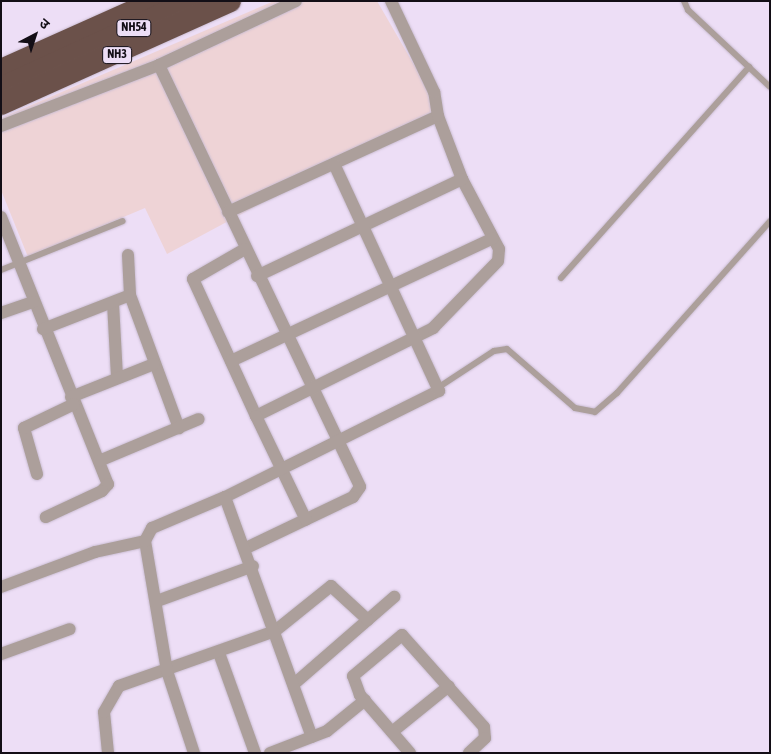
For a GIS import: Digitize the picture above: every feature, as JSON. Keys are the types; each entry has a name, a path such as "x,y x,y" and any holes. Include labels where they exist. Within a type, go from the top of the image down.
{"highway":[{"path":"1,70 155,1"},
{"name":"NH54","path":"1,88 191,1"},
{"name":"NH3","path":"1,104 230,1"}],"street":[{"path":"1,126 159,65 296,1"},
{"path":"256,416 415,338 449,316 498,261 499,250 462,179 438,116 434,92 391,1"},
{"path":"159,65 309,389 338,444 359,491 306,520 246,548"},
{"path":"228,212 438,116"},
{"path":"194,753 167,671 157,601 145,542 152,528 226,497 338,444 433,397 439,387 362,227 334,164"},
{"path":"257,276 462,179"},
{"path":"1,217 43,329 100,462 106,488 46,517"},
{"path":"231,361 493,238"},
{"path":"245,249 193,279 306,520"},
{"path":"128,255 130,295 179,428"},
{"path":"43,329 130,295"},
{"path":"1,313 33,302"},
{"path":"113,303 117,378"},
{"path":"37,474 24,428 117,378 154,364"},
{"path":"100,462 198,419"},
{"path":"226,497 253,566 312,737"},
{"path":"1,587 95,552 145,542"},
{"path":"157,601 253,566"},
{"path":"108,753 104,712 112,692 275,631 331,586 368,620"},
{"path":"294,684 394,597"},
{"path":"1,654 70,630"},
{"path":"410,753 365,700 353,676 402,635 449,686 486,733 469,753"},
{"path":"219,653 255,753"},
{"path":"392,732 449,686"},
{"path":"270,753 312,737 365,700"}],"lane":[{"path":"684,1 688,10 770,87"},
{"path":"561,278 749,68"},
{"path":"1,270 123,221"},
{"path":"439,387 494,351 507,349 576,408 595,412 617,394 770,221"}],"shaded area":[{"path":"274,1 377,1 439,108 167,254 145,208 28,257 1,190 1,118"}]}
